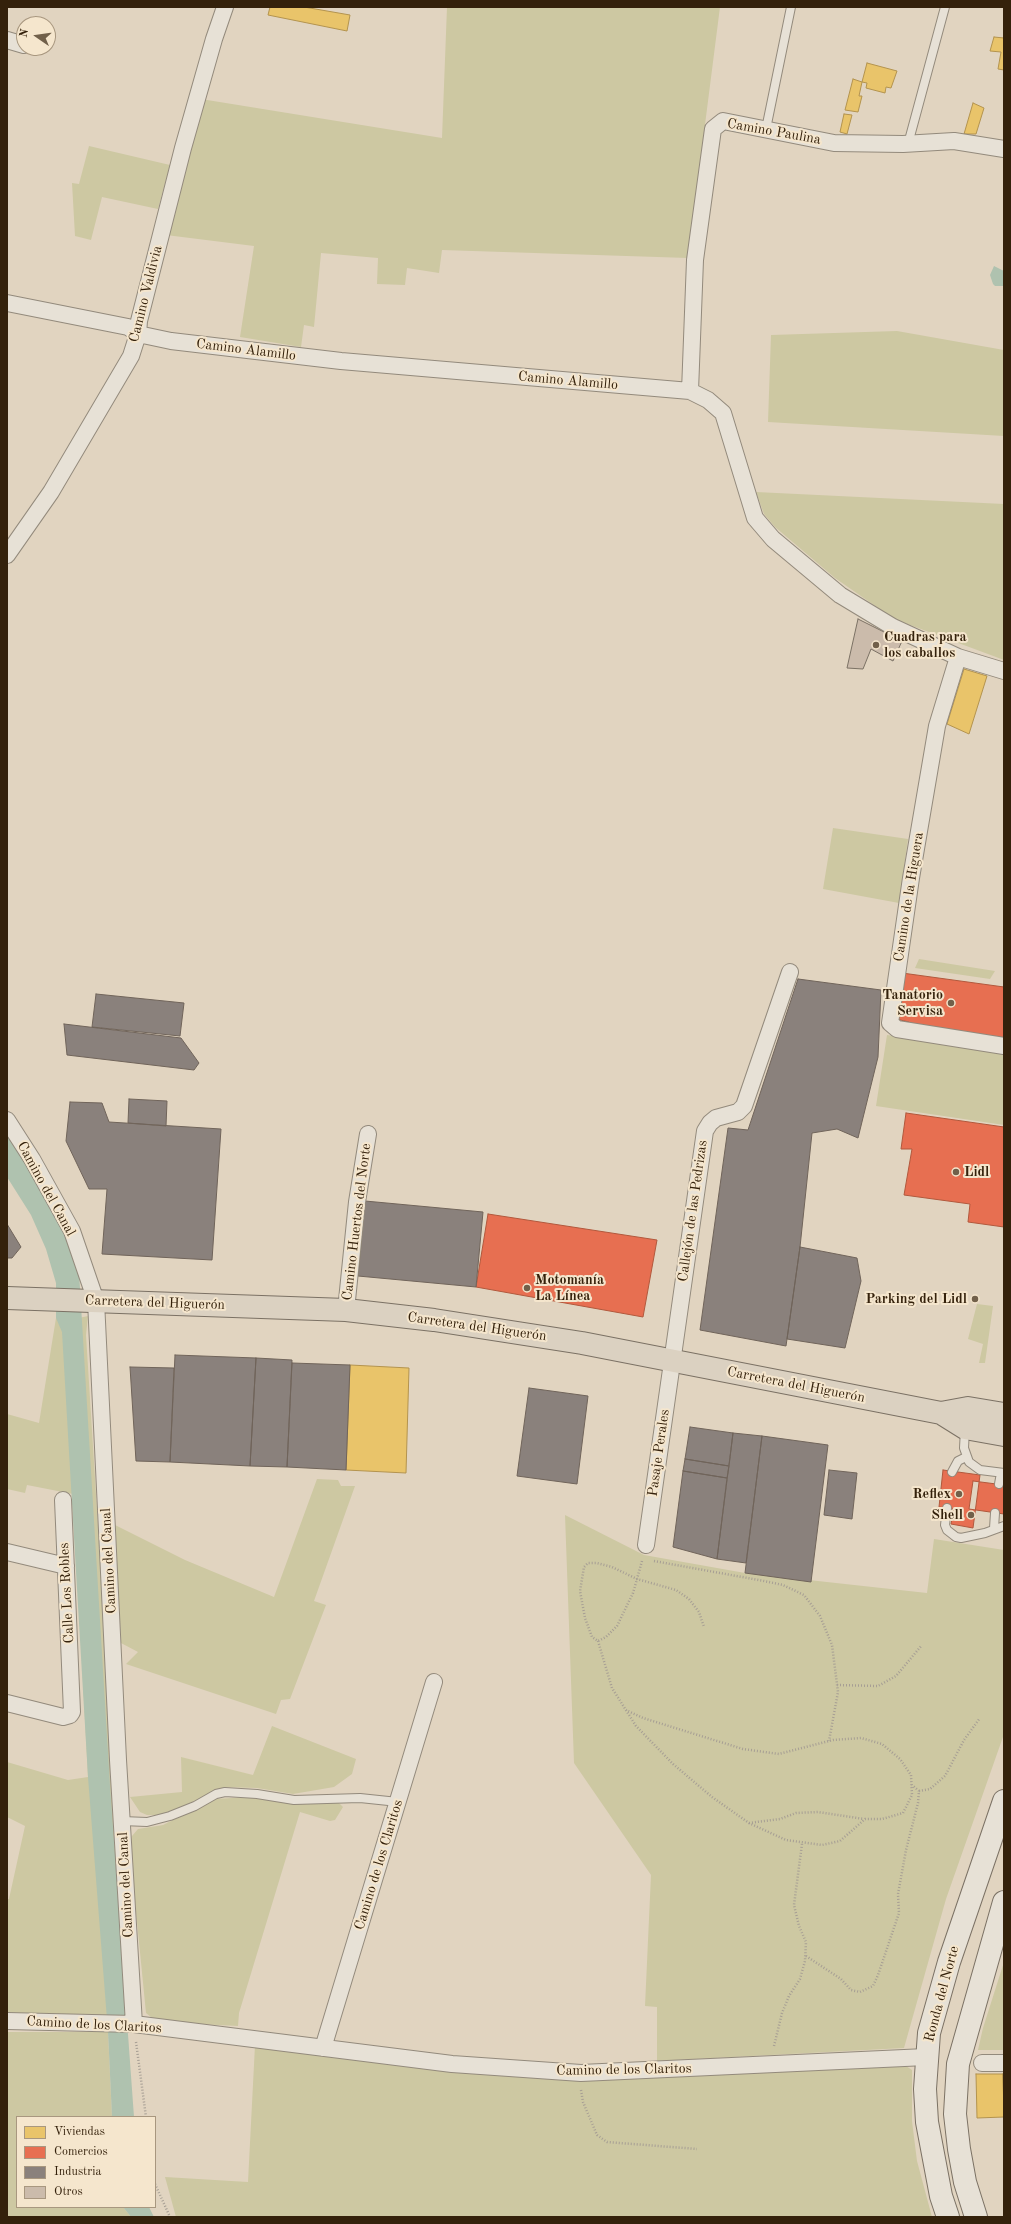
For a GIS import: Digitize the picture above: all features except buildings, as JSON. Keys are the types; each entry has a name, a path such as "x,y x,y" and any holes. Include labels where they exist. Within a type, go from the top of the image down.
{"main road":[{"name":"Carretera del Higuerón","path":"7,1298 346,1310 434,1320 582,1343 941,1413"},
{"path":"941,1413 968,1408 1004,1414"},
{"path":"941,1413 965,1428 1004,1435"},
{"name":"Ronda del Norte","path":"948,2217 941,2196 927,2122 925,2089 926,2057 932,2021 949,1962 1004,1801"},
{"path":"976,2217 965,2182 958,2142 955,2114 958,2064 1004,1902"}],"street":[{"name":"Camino Valdivia","path":"7,555 55,485 131,356 138,334 139,321 183,148 214,39 225,7"},
{"name":"Camino Paulina","path":"690,391 695,260 713,129 723,121 834,142 908,144 954,141 1004,149"},
{"name":"Camino Alamillo","path":"7,303 128,327 138,334 171,341 341,361 690,391 708,400 723,413 755,518 772,539 840,595 893,627 958,657 1004,671"},
{"name":"Camino de la Higuera","path":"958,657 937,726 911,878 890,1023 897,1029 1004,1046"},
{"name":"Callejón de las Pedrizas","path":"672,1360 705,1131 710,1123 716,1118 738,1112 744,1106 790,972"},
{"name":"Camino del Canal","path":"7,1120 32,1159 72,1231 96,1301 122,1821 134,2024"},
{"name":"Camino Huertos del Norte","path":"346,1310 357,1202 368,1134"},
{"name":"Pasaje Perales","path":"648,1553 672,1360"},
{"name":"Calle Los Robles","path":"7,1702 67,1717 72,1712 63,1500"},
{"path":"7,1552 66,1566"},
{"name":"Camino de los Claritos","path":"323,2048 434,1682"},
{"name":"Camino de los Claritos","path":"7,2021 134,2024 452,2064 582,2073 926,2057"},
{"path":"982,2063 1004,2062"}],"lane":[{"path":"766,130 791,7"},
{"path":"908,144 945,7"},
{"path":"965,1428 964,1448 966,1457 974,1467 980,1470 1002,1473 999,1484"},
{"path":"952,1472 958,1461 966,1457"},
{"path":"947,1508 945,1525 956,1537 961,1538 985,1533 994,1528 1004,1526"},
{"path":"994,1528 995,1513"},
{"path":"122,1821 148,1822 170,1816 195,1806 216,1794 225,1792 257,1794 294,1800 360,1798 398,1802"}],"path":[{"path":"598,1641 606,1637 617,1626 648,1553 784,1585 804,1595 820,1616 832,1645 838,1692 829,1741"},
{"path":"704,1627 696,1608 689,1599 676,1590 637,1579 612,1567 597,1563 588,1563 584,1567 580,1591 584,1618 592,1637 598,1641 612,1688 636,1726 673,1764 712,1797 749,1823 786,1840 802,1844 822,1845 840,1841 865,1819"},
{"path":"837,1685 878,1686 896,1676 922,1645"},
{"path":"626,1710 643,1718 743,1749 780,1754 829,1741 860,1738 882,1744 900,1759 911,1775 912,1795 903,1813 882,1819 865,1819 818,1812 796,1812 780,1819 749,1823"},
{"path":"918,1791 930,1789 946,1776 964,1740 980,1718"},
{"path":"912,1785 918,1791"},
{"path":"806,1956 841,1979 851,1990 860,1992 873,1986 878,1976 899,1913 898,1894 918,1791"},
{"path":"774,2064 772,2055 782,2013 789,1996 800,1979 806,1956 806,1942 799,1926 794,1905 802,1844"},
{"path":"134,2024 146,2116"},
{"path":"582,2073 580,2081 582,2102 597,2135 607,2142 697,2149"},
{"path":"156,2186 170,2217"}],"shaded area":[{"path":"447,7 720,7 688,258 442,250 439,273 407,268 405,285 377,284 378,258 321,253 314,327 304,325 301,347 240,337 254,246 166,235 201,99 442,138"},
{"path":"89,146 170,165 158,209 102,197 91,240 75,236 72,183 79,184"},
{"path":"994,266 1004,271 1004,286 995,286 993,284 990,275"},
{"path":"897,331 1004,350 1004,436 768,422 771,335"},
{"path":"756,492 1004,504 1004,660 894,619 835,578 775,527 764,514"},
{"path":"833,828 908,839 899,903 823,889"},
{"path":"919,959 995,971 990,979 915,968"},
{"path":"887,1035 1004,1053 1004,1125 876,1106"},
{"path":"7,1129 62,1221 79,1272 110,1786 134,2116 112,2116 108,2032 88,1777 62,1332 56,1318 56,1283 46,1249 31,1215 7,1177"},
{"path":"977,1304 993,1306 985,1363 979,1363 983,1344 968,1339"},
{"path":"88,1316 86,1335 129,2020 7,2015 7,1899 9,1899 25,1826 7,1817 7,1762 68,1780 88,1777 73,1494 27,1485 25,1493 7,1489 7,1414 39,1423 56,1318 74,1319"},
{"path":"317,1479 338,1480 341,1486 355,1486 314,1601 326,1605 290,1699 281,1700 276,1714 126,1664 138,1652 121,1643 115,1525 185,1560 274,1597"},
{"path":"565,1515 644,1555 745,1573 927,1593 934,1539 1004,1550 1004,1734 946,1899 904,2048 657,2061 657,2007 645,2006 651,1875 574,1763"},
{"path":"272,1726 356,1759 352,1774 334,1787 293,1794 257,1788 225,1787 161,1815 147,1815 140,1812 130,1797 182,1792 181,1757 253,1775"},
{"path":"250,1797 304,1804 338,1802 343,1807 335,1820 330,1821 300,1812 239,2013 238,2026 157,2022 146,2013 130,1851 132,1836 138,1829 163,1825 214,1799"},
{"path":"1004,1962 1004,2050 978,2050 983,2028"},
{"path":"7,2032 108,2032 112,2116 16,2116 16,2208 124,2208 131,2217 7,2217"},
{"path":"255,2045 483,2074 580,2081 906,2066 912,2070 912,2121 917,2161 932,2217 176,2217 165,2177 248,2182"},
{"path":"124,2208 150,2208 154,2217 131,2217"}],"place":[{"name":"Cuadras para los caballos","path":"876,645"},
{"name":"Tanatorio Servisa","path":"951,1003"},
{"name":"Lidl","path":"956,1172"},
{"name":"Motomanía La Línea","path":"527,1288"},
{"name":"Parking del Lidl","path":"975,1299"},
{"name":"Reflex","path":"959,1494"},
{"name":"Shell","path":"971,1515"}]}
